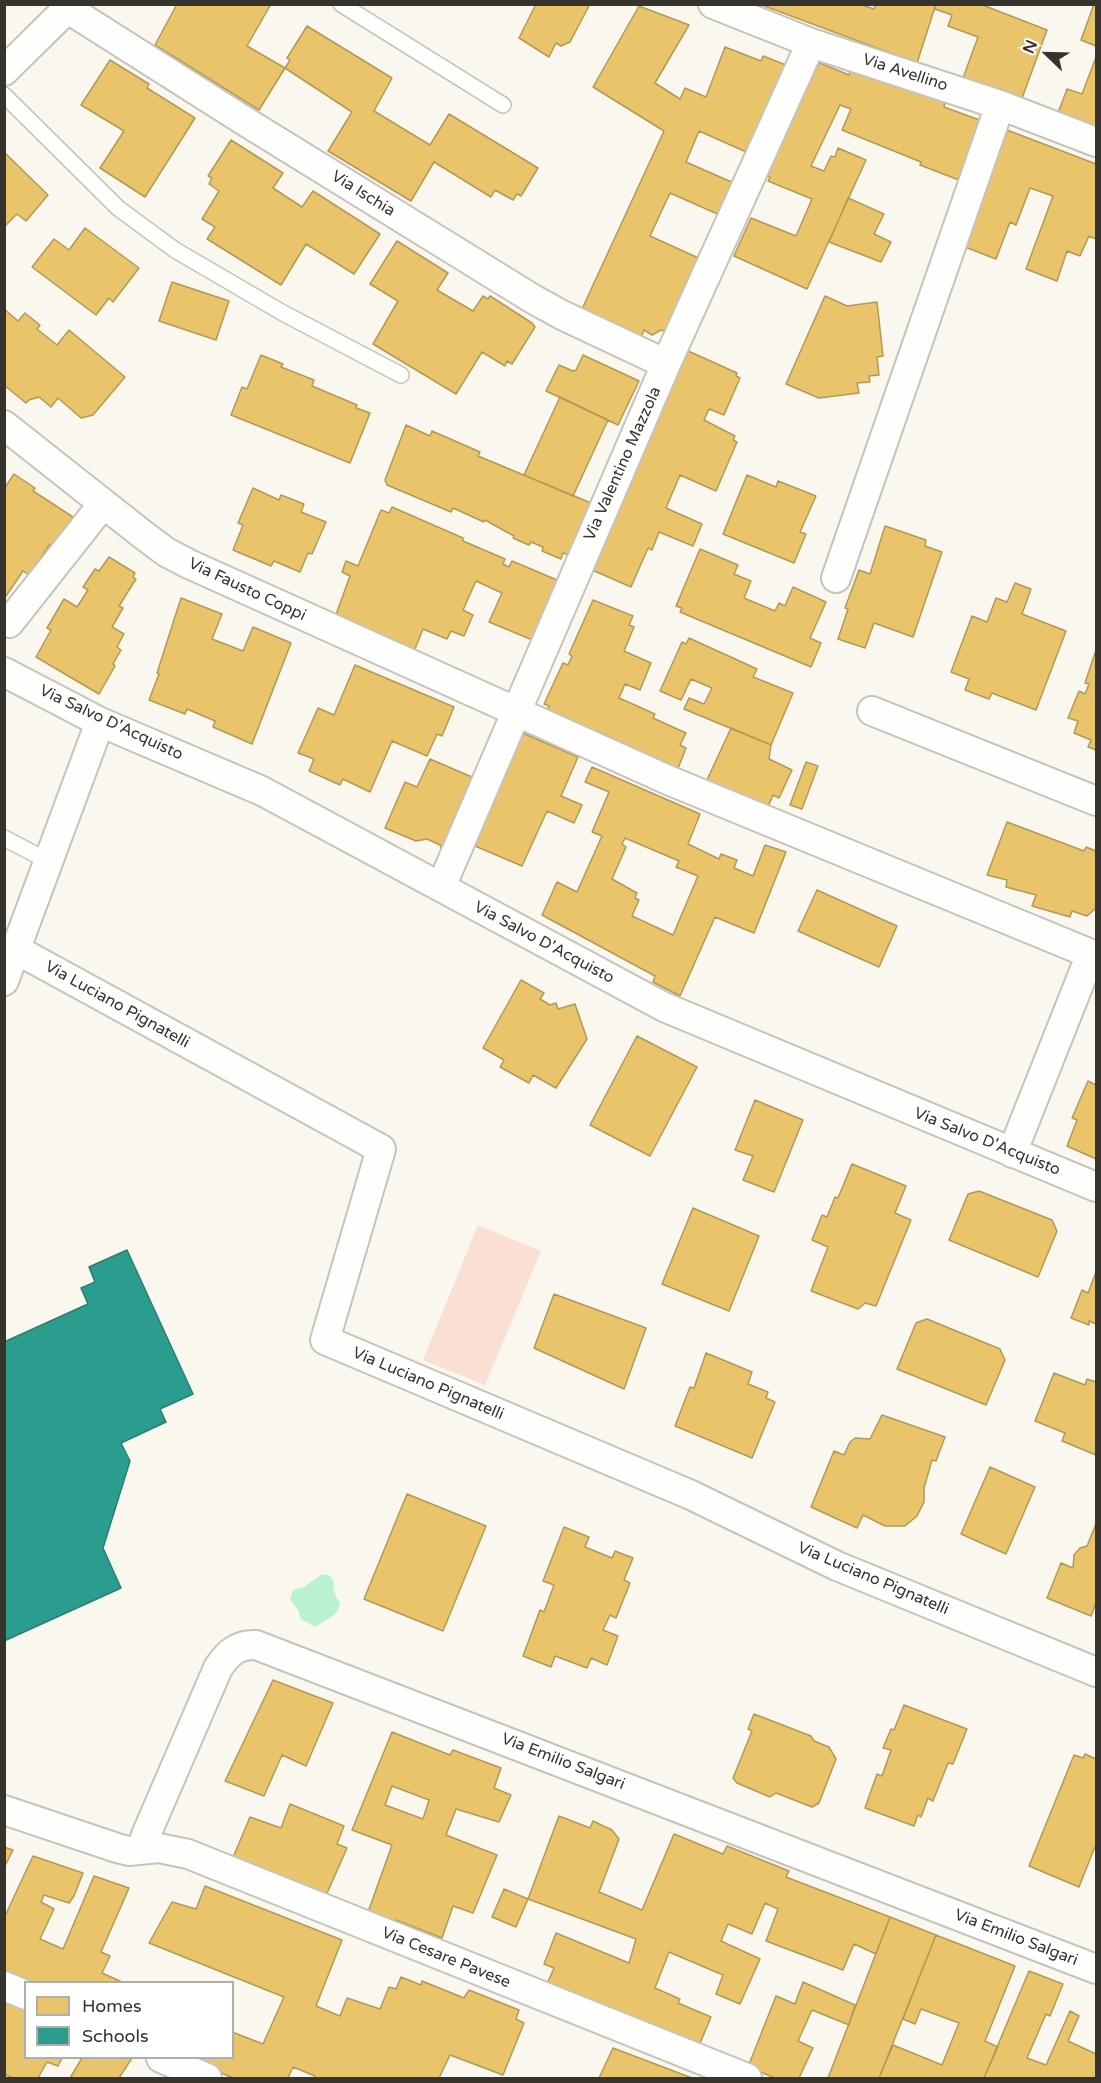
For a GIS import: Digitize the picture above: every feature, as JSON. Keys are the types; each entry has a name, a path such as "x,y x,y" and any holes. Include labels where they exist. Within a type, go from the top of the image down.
{"street":[{"name":"Via Avellino","path":"713,4 811,43 1000,105 1096,142"},
{"path":"4,71 70,7"},
{"name":"Via Ischia","path":"70,7 243,120 533,299 666,364"},
{"name":"Via Valentino Mazzola","path":"441,887 666,364 811,43"},
{"path":"836,578 1000,105"},
{"name":"Via Fausto Coppi","path":"5,427 166,552 189,564 668,780 1091,954 1012,1153"},
{"path":"9,623 103,504"},
{"name":"Via Salvo D'Acquisto","path":"4,672 100,722 262,791 664,1007 1096,1187"},
{"path":"872,711 1096,801"},
{"path":"4,981 100,722"},
{"name":"Via Luciano Pignatelli","path":"15,949 381,1149 325,1340 691,1495 837,1566 1096,1672"},
{"name":"Via Emilio Salgari","path":"142,1849 218,1668 226,1655 238,1647 256,1645 1096,1969"},
{"name":"Via Cesare Pavese","path":"4,1810 129,1851 159,1848 188,1854 747,2079"},
{"path":"4,1986 24,1994"},
{"path":"164,2059 207,2079"}],"lane":[{"path":"341,4 503,105"},
{"path":"4,95 118,208 175,250 283,313 401,375"},
{"path":"4,838 48,861"}],"shaded area":[{"path":"478,1225 541,1251 485,1385 423,1360"},
{"path":"322,1574 332,1579 340,1604 333,1615 315,1627 301,1619 297,1608 290,1600 293,1590 304,1587"}],"building: Homes":[{"path":"177,4 271,4 247,46 285,68 259,110 155,45"},
{"path":"536,4 590,4 570,42 561,46 556,43 549,57 519,38"},
{"path":"759,4 859,4 874,9 876,4 936,4 917,63"},
{"path":"936,4 980,4 1047,30 1021,101 963,78 978,37 948,26 952,15 935,9"},
{"path":"1094,4 1096,4 1096,46 1081,40"},
{"path":"639,6 689,25 655,83 680,99 685,88 706,97 725,47 761,61 763,56 791,67 753,155 699,131 686,162 736,184 722,216 670,193 650,236 705,261 667,332 661,330 652,335 644,330 641,337 582,309 664,131 593,87"},
{"path":"307,26 392,78 374,111 430,145 449,114 538,168 521,196 517,194 513,200 495,190 491,197 434,162 411,201 328,151 352,112 285,68 290,60 287,58"},
{"path":"1096,57 1096,128 1058,113 1067,89 1082,94"},
{"path":"110,60 149,84 147,88 195,118 145,197 100,168 124,131 81,105"},
{"path":"820,63 849,75 851,69 945,102 944,107 985,122 964,182 842,130 851,109 840,105 811,166 824,171 831,156 835,157 838,148 866,160 807,289 734,256 751,218 796,236 812,199 768,181 770,177 765,174 808,74"},
{"path":"1007,130 1096,164 1096,239 1089,236 1080,256 1067,251 1057,281 1026,269 1053,196 1030,188 1016,225 1010,222 996,259 965,247"},
{"path":"231,140 283,173 273,188 302,207 313,191 380,234 354,274 306,244 281,285 207,239 215,227 202,219 219,191 209,184 212,178 208,176"},
{"path":"4,152 48,195 26,221 17,214 4,227"},
{"path":"848,198 884,214 874,234 891,242 881,262 829,242"},
{"path":"85,228 139,268 113,302 109,298 96,315 32,267 54,239 69,250"},
{"path":"397,241 448,273 437,290 473,311 483,296 488,299 490,296 532,323 535,327 512,364 507,361 505,366 482,352 456,394 373,344 398,301 370,284"},
{"path":"172,282 229,301 216,340 159,321"},
{"path":"825,296 847,306 877,302 883,356 877,357 879,375 869,376 870,382 857,383 859,393 819,398 786,384"},
{"path":"4,309 18,321 25,313 40,325 37,329 57,345 69,330 125,377 93,415 81,418 58,398 51,407 39,397 26,403 4,385"},
{"path":"686,350 737,373 736,376 740,378 724,415 709,409 704,420 735,436 733,440 737,442 716,491 680,475 666,508 702,524 693,546 659,532 652,550 648,548 631,587 590,569"},
{"path":"261,355 283,364 281,367 314,380 312,386 370,413 350,463 231,415 242,387 247,389"},
{"path":"583,355 639,381 618,425 546,391 559,365 573,371 576,370"},
{"path":"560,397 608,420 573,496 524,475"},
{"path":"406,425 430,436 432,431 480,452 478,456 591,503 569,555 563,553 561,559 542,551 543,547 531,542 529,545 513,538 514,536 485,520 484,522 453,508 451,512 387,485 385,480"},
{"path":"14,474 35,488 33,491 73,517 54,547 50,544 29,575 23,571 4,599 4,489"},
{"path":"747,475 776,487 778,481 816,496 800,532 806,534 794,563 723,534"},
{"path":"253,488 279,500 281,495 304,504 301,512 326,522 312,554 308,553 300,572 274,561 271,566 233,550 243,525 238,523"},
{"path":"392,507 505,559 503,564 509,567 512,561 557,580 559,584 535,641 489,622 502,593 476,581 463,610 473,615 464,636 451,631 447,639 423,629 413,654 334,620 350,576 342,572 346,561 358,566 381,510 389,513"},
{"path":"885,526 926,540 925,546 942,552 913,637 874,623 865,648 838,639 848,609 845,608 859,570 870,574"},
{"path":"700,549 738,565 734,574 751,581 744,598 775,611 779,603 785,606 793,587 826,602 810,638 821,643 811,667 680,612 682,608 676,606"},
{"path":"109,557 135,573 133,577 136,579 119,606 123,608 112,627 124,634 117,647 121,650 99,694 36,657 51,630 47,628 64,599 77,607 88,590 83,587 95,569 99,571"},
{"path":"1015,583 1031,589 1022,614 1066,631 1036,710 992,693 989,699 965,690 969,679 951,672 972,616 987,622 996,598 1007,602"},
{"path":"181,598 222,614 212,639 243,651 253,627 291,643 252,744 213,727 215,721 187,709 185,714 149,700"},
{"path":"593,600 633,616 629,625 634,627 624,651 651,663 640,690 625,684 619,698 655,714 653,718 686,733 680,745 686,748 677,771 546,714 549,706 544,704 563,663 568,665 572,656 569,654"},
{"path":"689,638 757,669 753,677 793,693 771,745 684,709 689,698 704,704 712,688 691,679 681,700 660,691 682,642 686,644"},
{"path":"1096,650 1096,750 1088,747 1091,740 1074,733 1078,721 1068,718 1079,691 1085,694 1089,684 1085,683"},
{"path":"355,665 454,707 442,736 437,734 427,756 392,741 370,792 343,779 340,785 309,771 314,759 298,753 318,708 334,715"},
{"path":"731,728 771,745 769,759 792,770 779,798 773,795 765,814 706,782"},
{"path":"520,732 578,757 561,796 582,805 574,823 547,811 522,866 468,843"},
{"path":"430,759 472,777 471,780 476,784 449,845 441,848 440,845 427,839 416,841 385,828 405,782 417,787"},
{"path":"806,762 818,766 802,809 790,805"},
{"path":"592,767 700,814 688,844 719,859 721,854 737,860 734,868 753,876 765,845 786,852 754,933 715,917 680,996 653,982 655,976 542,915 557,882 577,892 602,836 592,832 609,792 585,782","holes":["625,838 679,861 676,867 698,876 673,935 632,916 639,900 635,898 637,893 612,879 626,847 622,844"]},
{"path":"1007,822 1084,851 1086,847 1096,851 1096,908 1087,916 1072,911 1070,917 1032,906 1036,895 1006,887 1007,880 987,875"},
{"path":"817,890 897,926 879,967 798,931"},
{"path":"521,980 544,993 540,999 550,1005 556,1003 558,1009 575,1004 587,1039 556,1088 533,1075 529,1083 500,1067 504,1060 483,1048"},
{"path":"637,1036 697,1067 650,1156 590,1125"},
{"path":"1088,1081 1096,1085 1096,1159 1067,1146 1077,1120 1072,1118"},
{"path":"755,1100 803,1120 774,1192 743,1180 753,1156 735,1150"},
{"path":"852,1164 906,1186 895,1213 911,1220 876,1306 865,1303 858,1309 811,1291 828,1247 812,1240 822,1215 827,1217 835,1197 838,1198"},
{"path":"979,1191 1052,1220 1057,1231 1038,1277 949,1240 968,1194"},
{"path":"693,1208 759,1236 729,1311 662,1284"},
{"path":"1096,1272 1096,1324 1089,1321 1089,1325 1071,1318 1082,1290 1088,1293"},
{"path":"554,1294 646,1328 624,1389 534,1348"},
{"path":"927,1319 1000,1349 1005,1360 986,1405 897,1369 916,1323"},
{"path":"706,1353 752,1372 748,1384 768,1392 766,1398 775,1402 752,1458 675,1426 690,1387 694,1388"},
{"path":"1054,1373 1085,1385 1087,1379 1096,1382 1096,1455 1062,1441 1065,1433 1035,1421"},
{"path":"882,1415 945,1437 936,1461 932,1460 924,1488 924,1502 917,1516 905,1526 885,1526 863,1515 857,1528 811,1507 834,1451 844,1455 850,1442 855,1438 870,1439"},
{"path":"990,1467 1035,1487 1006,1554 961,1534"},
{"path":"407,1494 486,1526 443,1631 364,1599"},
{"path":"1096,1524 1096,1603 1091,1616 1047,1598 1061,1563 1073,1568 1074,1555 1080,1548 1087,1546"},
{"path":"564,1527 589,1537 585,1547 612,1558 615,1551 633,1558 624,1580 630,1583 616,1618 610,1615 603,1630 618,1636 607,1665 591,1658 587,1668 555,1656 551,1667 523,1656 540,1610 544,1612 554,1585 543,1581"},
{"path":"273,1680 333,1703 306,1766 282,1755 264,1796 225,1781"},
{"path":"904,1705 967,1729 953,1764 948,1763 933,1801 928,1798 921,1817 918,1815 914,1826 865,1808 877,1774 882,1776 891,1750 883,1748 891,1729 894,1730"},
{"path":"754,1714 811,1736 814,1741 829,1747 836,1759 819,1803 812,1807 776,1793 770,1797 737,1783 733,1778 752,1731 748,1729"},
{"path":"392,1732 450,1755 453,1750 501,1768 494,1788 511,1795 499,1822 456,1809 446,1835 497,1855 473,1913 453,1906 442,1938 396,1920 394,1925 367,1915 392,1845 352,1830","holes":["392,1786 429,1800 423,1819 385,1805"]},
{"path":"1085,1754 1096,1759 1096,1844 1079,1887 1029,1866 1074,1755 1083,1758"},
{"path":"290,1804 344,1826 337,1844 347,1848 325,1898 232,1860 250,1817 281,1828"},
{"path":"559,1816 590,1828 593,1821 612,1830 619,1839 599,1892 642,1910 674,1834 723,1854 727,1846 789,1871 786,1877 890,1917 876,1954 854,1944 843,1970 766,1941 778,1909 765,1903 752,1934 728,1924 721,1941 760,1959 740,2004 716,1994 723,1975 669,1952 655,1988 680,1999 678,2003 711,2017 698,2048 546,1986 554,1968 544,1964 556,1933 629,1963 636,1939 528,1899"},
{"path":"4,1847 13,1850 4,1868"},
{"path":"33,1856 83,1873 69,1903 44,1895 41,1902 54,1909 40,1939 63,1949 94,1876 129,1888 101,1952 110,1956 102,1973 120,1981 24,1981 4,1972 4,1918"},
{"path":"205,1886 342,1940 316,2006 340,2016 347,1998 380,2009 389,1987 396,1989 401,1977 421,1985 422,1981 464,1998 469,1990 519,2010 516,2019 524,2023 503,2075 450,2055 439,2078 314,2078 315,2076 293,2067 288,2078 233,2078 188,2059 234,2059 234,2033 263,2044 284,1997 149,1943 172,1902 196,1909"},
{"path":"504,1889 528,1899 516,1927 492,1917"},
{"path":"890,1917 936,1935 879,2078 828,2078"},
{"path":"936,1935 1015,1966 985,2041 998,2047 984,2078 879,2078 893,2045 942,2065 959,2023 921,2009 915,2024 903,2019"},
{"path":"1029,1971 1063,1984 1050,2016 1046,2014 1027,2058 1046,2065 1070,2011 1079,2016 1068,2041 1096,2054 1096,2078 984,2078"},
{"path":"803,1982 855,2005 849,2025 812,2010 798,2041 813,2048 799,2078 775,2078 748,2067 776,1996 795,2004"},
{"path":"4,2001 24,2009 24,2059 62,2059 58,2066 47,2062 38,2078 13,2078 4,2074"},
{"path":"613,2048 692,2078 599,2078"},
{"path":"81,2059 131,2059 119,2078 70,2078"}],"building: Schools":[{"path":"127,1250 193,1394 160,1409 166,1422 121,1443 130,1461 103,1548 121,1588 4,1641 4,1342 88,1304 81,1288 95,1282 89,1267"}]}
